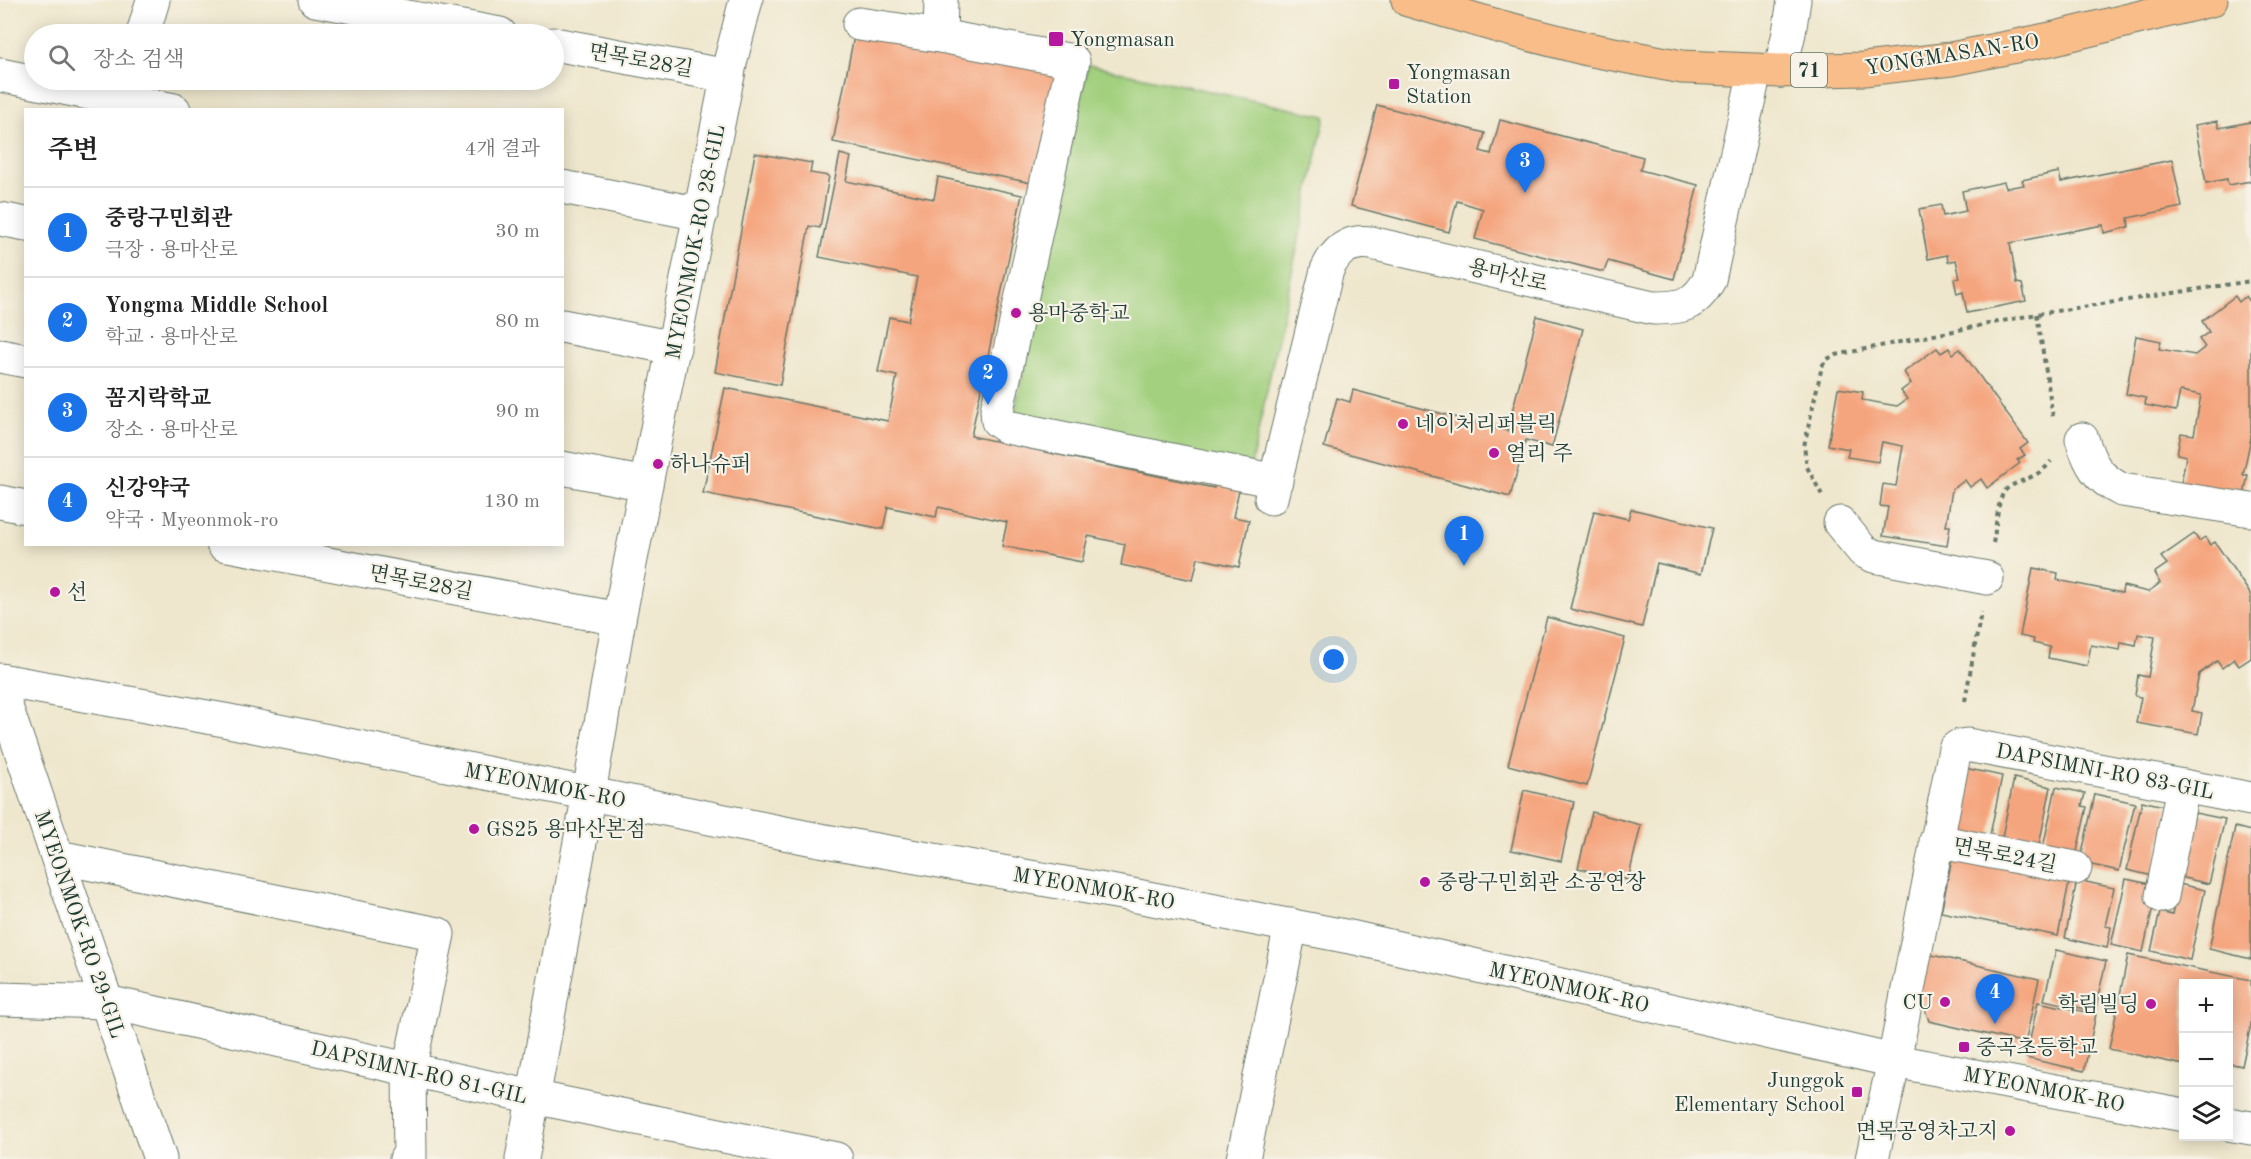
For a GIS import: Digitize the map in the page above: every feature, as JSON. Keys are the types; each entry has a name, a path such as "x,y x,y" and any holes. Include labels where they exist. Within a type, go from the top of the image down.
{"main road":[{"name":"YONGMASAN-RO","path":"1408,0 1587,49 1682,67 1767,71 1864,69 1951,59 2051,39 2211,0"}],"street":[{"path":"146,24 153,0"},
{"path":"315,0 395,8 460,24"},
{"name":"MYEONMOK-RO 28-GIL","path":"522,1159 619,620 728,76 746,0"},
{"path":"859,24 940,36 941,0"},
{"name":"용마산로","path":"940,36 1073,61 997,410 999,421 1007,427 1274,489 1327,270 1339,250 1348,245 1361,242 1371,243 1653,308 1683,307 1703,292 1709,280 1767,71 1789,33 1794,0"},
{"name":"면목로28길","path":"564,46 728,76"},
{"path":"0,75 24,78"},
{"path":"128,90 169,108"},
{"path":"564,187 700,214"},
{"path":"0,219 24,224"},
{"path":"564,326 674,348"},
{"path":"0,356 24,362"},
{"path":"2068,432 2098,474 2108,483 2122,490 2251,510"},
{"path":"564,468 646,484"},
{"path":"0,502 24,507"},
{"path":"1840,523 1863,551 1874,556 1987,579"},
{"name":"면목로28길","path":"233,546 619,620"},
{"name":"MYEONMOK-RO","path":"0,680 224,720 814,839 1127,894 1378,943 1894,1061 2179,1114"},
{"name":"MYEONMOK-RO 29-GIL","path":"0,689 160,1159"},
{"name":"DAPSIMNI-RO 83-GIL","path":"1936,841 1953,753 1959,746 1967,745 2251,799"},
{"path":"2162,896 2183,786"},
{"path":"1872,1159 1894,1061 1936,841"},
{"name":"면목로24길","path":"1936,841 2075,868"},
{"path":"58,857 438,934 409,1070 410,1158 406,1159"},
{"path":"1243,1159 1291,926"},
{"name":"DAPSIMNI-RO 81-GIL","path":"0,999 107,1002 533,1097 836,1159"},
{"path":"2233,1125 2251,1128"}],"path":[{"path":"1840,523 1812,481 1804,446 1818,377 1827,359 1836,355 2037,314 2251,281"},
{"path":"2037,314 2068,432"},
{"path":"1965,701 2003,493 2012,485 2037,475 2054,457"}],"green space":[{"path":"1088,65 1325,116 1250,470 1013,419"}],"building":[{"path":"855,31 1063,73 1041,185 833,142"},
{"path":"1377,105 1485,133 1480,151 1491,154 1500,120 1643,157 1640,170 1698,185 1674,279 1608,261 1604,272 1475,239 1483,209 1457,201 1449,232 1351,206"},
{"path":"2217,121 2219,128 2251,122 2251,181 2228,185 2227,179 2206,183 2195,125"},
{"path":"755,153 812,163 810,173 829,176 820,228 809,226 780,385 715,372"},
{"path":"840,154 851,157 846,181 934,199 938,177 1022,195 971,436 1214,488 1216,475 1241,481 1233,517 1249,520 1239,567 1198,558 1193,580 1121,565 1125,544 1088,536 1082,562 1002,546 1007,522 938,507 936,517 888,507 883,529 703,493 725,388 888,421 897,376 878,372 889,317 908,321 917,277 819,257"},
{"path":"2172,160 2182,207 2128,218 2129,227 2104,233 2103,225 2010,243 2017,283 2022,284 2026,301 1967,313 1963,292 1957,294 1954,279 1960,278 1956,260 1948,262 1947,255 1928,259 1919,209 1941,205 1943,216 1966,211 1962,191 2004,182 2006,188 2024,185 2022,180 2059,172 2061,182"},
{"path":"2235,296 2239,302 2246,296 2251,303 2251,438 2243,475 2248,475 2244,495 2181,484 2186,456 2177,454 2181,433 2194,435 2201,395 2180,391 2176,411 2145,405 2146,398 2126,394 2136,336 2161,341 2159,349 2195,355 2205,347 2199,339 2209,332 2202,321"},
{"path":"1537,316 1583,329 1552,447 1526,440 1510,497 1324,447 1337,398 1350,402 1353,390 1507,431"},
{"path":"1937,348 1941,353 1949,348 1953,354 1960,349 2028,443 2020,449 2025,455 2017,460 2020,463 1987,488 1981,479 1970,487 1965,480 1952,490 1946,526 1950,526 1947,546 1883,536 1888,507 1880,506 1883,484 1896,486 1903,446 1882,442 1878,462 1847,457 1849,449 1828,445 1838,388 1863,392 1862,400 1897,406 1907,399 1901,391 1911,383 1904,372"},
{"path":"1631,509 1712,528 1701,574 1657,563 1642,627 1570,609 1594,511 1628,519"},
{"path":"2194,534 2199,541 2205,537 2210,545 2215,542 2251,595 2251,658 2239,666 2234,659 2222,668 2217,661 2199,674 2192,711 2202,713 2198,734 2136,723 2141,697 2135,696 2138,675 2148,677 2155,637 2138,634 2136,645 2121,642 2120,650 2091,645 2087,666 2048,658 2050,647 2033,643 2034,639 2020,636 2033,568 2058,573 2057,580 2122,593 2123,586 2148,592 2160,583 2154,573 2167,564 2161,557"},
{"path":"1547,617 1625,638 1587,786 1508,765"},
{"path":"1965,768 2002,776 1989,840 1952,833"},
{"path":"2014,778 2051,787 2038,850 2001,842"},
{"path":"2056,787 2085,793 2082,806 2087,807 2075,860 2042,852"},
{"path":"1524,790 1574,802 1561,861 1511,850"},
{"path":"2095,794 2135,803 2119,871 2080,862"},
{"path":"2142,801 2168,807 2153,876 2127,870"},
{"path":"1592,812 1641,825 1628,880 1578,868"},
{"path":"2195,813 2225,819 2209,884 2172,875 2189,838"},
{"path":"2235,827 2251,831 2251,959 2209,949"},
{"path":"1953,854 2070,878 2058,936 1941,912"},
{"path":"2126,879 2150,884 2155,897 2143,952 2111,945"},
{"path":"2077,880 2114,888 2105,926 2111,927 2107,948 2065,938"},
{"path":"2179,884 2205,890 2190,960 2151,951 2160,912 2172,915"},
{"path":"2056,950 2106,961 2095,1011 2044,1000"},
{"path":"1923,953 2039,979 2025,1043 1929,1021 1917,984"},
{"name":"학림빌딩","path":"2128,955 2251,980 2251,1024 2242,1066 2233,1064 2233,979 2179,979 2179,1064 2109,1049"},
{"path":"2038,1002 2096,1014 2084,1071 2026,1058"}],"place":[{"name":"Yongmasan","path":"1056,39"},
{"name":"Yongmasan Station","path":"1394,84"},
{"name":"꼼지락학교","path":"1525,193"},
{"name":"용마중학교","path":"1016,313"},
{"name":"Yongma Middle School","path":"988,405"},
{"name":"네이처리퍼블릭","path":"1403,424"},
{"name":"얼리 주","path":"1494,453"},
{"name":"하나슈퍼","path":"658,464"},
{"name":"중랑구민회관","path":"1464,566"},
{"name":"선","path":"55,592"},
{"name":"GS25 용마산본점","path":"474,829"},
{"name":"중랑구민회관 소공연장","path":"1425,882"},
{"name":"CU","path":"1945,1002"},
{"name":"학림빌딩","path":"2151,1004"},
{"name":"신강약국","path":"1995,1024"},
{"name":"중곡초등학교","path":"1964,1047"},
{"name":"Junggok Elementary School","path":"1857,1092"},
{"name":"면목공영차고지","path":"2010,1131"}]}
